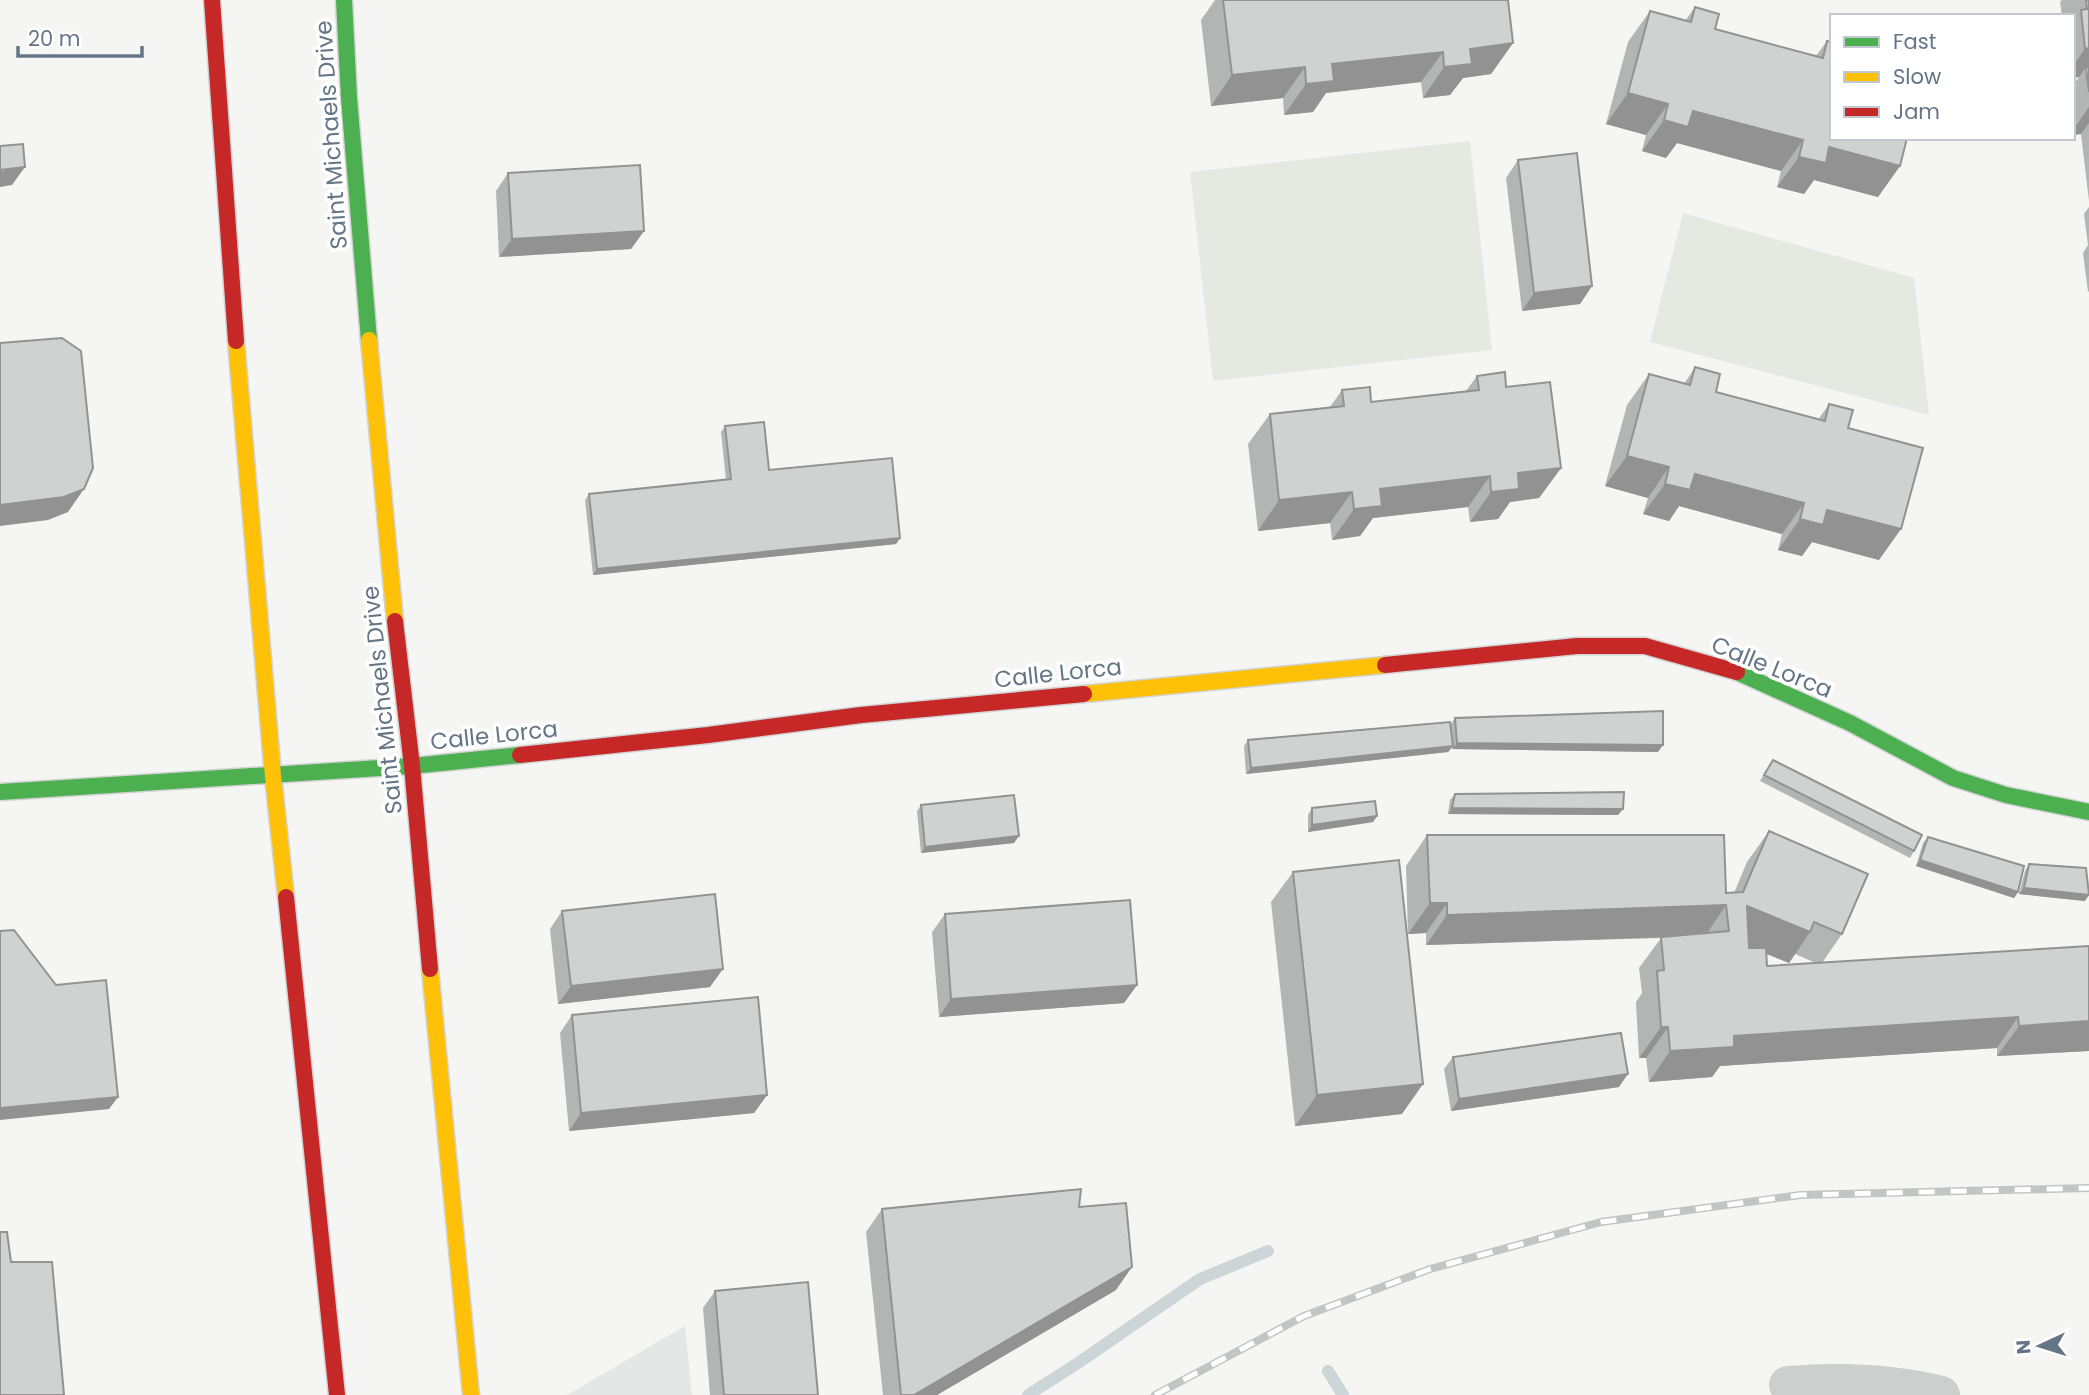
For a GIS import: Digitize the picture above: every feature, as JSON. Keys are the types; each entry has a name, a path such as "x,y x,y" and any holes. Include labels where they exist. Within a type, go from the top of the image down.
{"main road":[{"path":"212,0 233,302 273,776 337,1395"},
{"name":"Saint Michaels Drive","path":"344,0 349,98 373,385 471,1395"},
{"name":"Calle Lorca","path":"0,792 412,766 708,735 874,713 1577,646 1645,646 1732,670 1850,723 1953,778 2006,795 2089,812"}],"street":[{"path":"1788,1385 1872,1383 1941,1395"}],"shaded area":[{"path":"1470,141 1492,350 1213,381 1190,172"},
{"path":"1683,213 1914,278 1929,415 1650,342"},
{"path":"685,1326 692,1395 567,1395"}],"building":[{"path":"1223,0 1508,0 1513,43 1470,49 1472,64 1444,67 1443,52 1332,64 1334,81 1306,84 1305,67 1232,75"},
{"path":"2086,0 2089,0 2089,48 2085,49 2081,10 2087,9"},
{"path":"1695,7 1719,14 1715,29 1823,58 1827,41 1830,42 1830,140 1906,140 1900,166 1829,147 1826,163 1799,157 1803,140 1693,111 1688,127 1664,120 1668,104 1628,93 1650,11 1691,22"},
{"path":"2086,67 2089,67 2089,92"},
{"path":"23,144 25,167 0,170 0,146"},
{"path":"1577,153 1592,286 1534,293 1518,160"},
{"path":"640,165 644,231 512,239 508,173"},
{"path":"62,338 81,351 93,468 84,489 64,497 0,505 0,343"},
{"path":"1695,367 1720,374 1716,392 1825,421 1829,404 1853,410 1848,428 1923,448 1901,529 1827,510 1823,525 1800,519 1804,503 1695,474 1690,490 1665,484 1669,467 1627,456 1649,374 1690,385"},
{"path":"1505,372 1506,387 1550,382 1561,468 1518,473 1519,489 1491,492 1490,476 1380,489 1382,506 1354,509 1352,492 1279,500 1270,414 1344,406 1342,390 1370,387 1371,402 1479,390 1477,376"},
{"path":"764,422 769,470 892,458 900,538 597,569 589,494 731,479 725,426"},
{"path":"1663,711 1663,745 1457,743 1455,718"},
{"path":"1450,722 1453,746 1251,768 1248,740"},
{"path":"1773,760 1922,835 1914,851 1764,775"},
{"path":"1624,792 1623,809 1452,808 1455,794"},
{"path":"1014,795 1019,836 925,847 921,805"},
{"path":"1375,801 1377,816 1312,825 1312,808"},
{"path":"1769,831 1868,874 1842,934 1814,922 1810,932 1747,906 1749,948 1766,948 1767,966 2089,946 2089,1021 2019,1026 2018,1017 1734,1036 1734,1047 1670,1051 1668,1027 1661,1027 1657,971 1664,970 1661,937 1729,931 1726,905 1447,915 1447,903 1430,903 1427,835 1724,835 1726,893 1743,892"},
{"path":"1928,837 2024,866 2018,892 1920,860"},
{"path":"1399,860 1423,1084 1317,1095 1293,872"},
{"path":"2029,864 2086,868 2089,895 2024,888"},
{"path":"715,894 723,969 571,986 562,911"},
{"path":"1130,900 1137,985 951,999 945,914"},
{"path":"14,930 56,985 106,980 118,1097 0,1108 0,931"},
{"path":"758,997 767,1095 581,1113 572,1015"},
{"path":"1621,1033 1628,1074 1459,1099 1453,1057"},
{"path":"1081,1189 1079,1207 1126,1203 1132,1267 914,1395 901,1395 882,1209"},
{"path":"0,1232 7,1232 11,1262 52,1262 64,1395 0,1395"},
{"path":"808,1282 818,1395 724,1395 715,1291"}],"waterway":[{"path":"1028,1395 1200,1279 1268,1251"},
{"path":"1328,1371 1343,1395"}],"railway":[{"path":"1155,1395 1304,1316 1430,1269 1601,1222 1800,1195 2089,1188"}],"traffic: fast":[{"path":"344,0 349,98 369,340"},
{"path":"1737,672 1850,723 1953,778 2006,795 2089,812"},
{"path":"0,792 412,766 520,755"}],"traffic: slow":[{"path":"369,340 395,621"},
{"path":"236,341 273,776 286,897"},
{"path":"1084,694 1385,665"},
{"path":"430,969 471,1395"}],"traffic: jam":[{"path":"212,0 236,341"},
{"path":"395,621 412,766 430,969"},
{"path":"1385,665 1577,646 1645,646 1737,672"},
{"path":"520,755 861,715 1084,694"},
{"path":"286,897 337,1395"}]}
